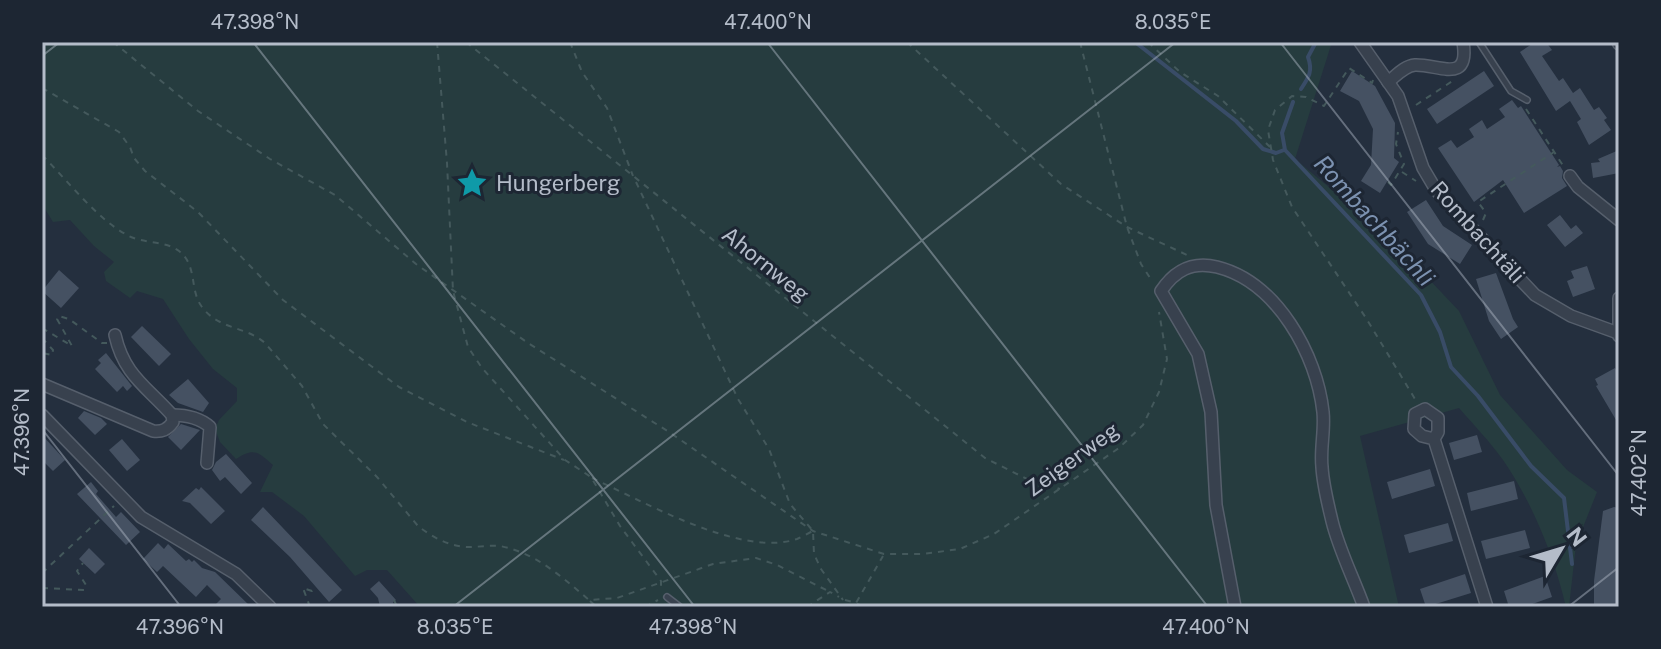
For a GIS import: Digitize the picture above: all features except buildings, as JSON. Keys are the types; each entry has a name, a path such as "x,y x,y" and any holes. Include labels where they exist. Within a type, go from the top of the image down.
{"street":[{"name":"Rombachtäli","path":"1360,42 1406,113 1428,177 1436,190 1535,295 1571,316 1618,334"},
{"path":"1388,82 1405,68 1414,65 1450,70 1458,67 1463,60 1463,42"},
{"path":"1570,176 1578,187 1619,220"},
{"path":"1235,607 1216,505 1211,412 1198,354 1161,291 1170,278 1184,268 1203,264 1229,270 1266,294 1293,326 1310,360 1323,412 1322,466 1332,524 1364,607"},
{"path":"1618,334 1619,298"},
{"path":"116,339 123,362 172,415 203,420 210,427 207,463"},
{"path":"42,384 153,431 168,429 173,422 172,415"},
{"path":"1434,439 1422,436 1414,429 1415,414 1419,411 1425,409 1438,418 1438,432 1434,439 1487,607"},
{"path":"42,415 141,517 236,574 270,607"}],"lane":[{"path":"1479,42 1511,91 1527,100"},
{"path":"667,597 680,607"}],"path":[{"name":"Zeigerweg","path":"113,42 198,111 270,159 335,195 416,264 528,343 669,432 813,531 884,554 922,554 960,549 994,534 1119,448 1143,425 1159,392 1167,359 1159,304 1161,291"},
{"path":"437,42 453,291 463,334 474,358 565,460"},
{"name":"Ahornweg","path":"466,42 985,458 1027,479 1060,489"},
{"path":"570,42 582,72 607,108 635,179 738,399 769,449 790,504 813,531 814,554 821,569 843,600"},
{"path":"907,42 1061,184 1127,227 1203,264"},
{"path":"1080,42 1127,227 1141,264 1161,291"},
{"path":"1148,42 1180,72 1218,96 1270,148"},
{"path":"1379,68 1372,83 1349,68 1324,106 1306,97 1292,96 1275,110 1268,130 1270,148 1292,207 1411,389 1419,411"},
{"path":"1410,109 1462,75"},
{"path":"42,88 119,132 145,171 198,212 283,300 399,387 467,422 565,460 591,477 702,529 754,543 795,540 813,531"},
{"path":"1527,100 1526,108 1570,176"},
{"path":"1388,182 1391,185 1404,164 1396,137"},
{"path":"1477,234 1486,213 1478,202 1554,152"},
{"path":"42,155 113,226 130,237 178,250 186,259 201,306 234,330 258,337 265,343 302,386 323,424 377,477 418,526 430,535 464,547 497,546 527,554 556,572 597,607"},
{"path":"42,328 72,346 57,319 59,316 69,319 102,343 116,339"},
{"path":"42,338 53,350 52,355 42,353"},
{"path":"591,477 620,526 661,581"},
{"path":"42,573 122,499"},
{"path":"856,603 884,554"},
{"path":"589,600 617,598 713,564 756,558 777,565 843,600 867,607"},
{"path":"42,588 84,590 86,585 77,571 83,563"},
{"path":"310,607 303,588 312,591 316,587"},
{"path":"807,607 830,592"},
{"path":"645,607 667,597"},
{"path":"394,600 397,607"}],"green space":[{"path":"42,42 1332,42 1295,159 1389,237 1459,311 1500,395 1567,470 1597,492 1576,545 1569,607 1566,607 1549,550 1524,494 1498,453 1459,408 1360,436 1399,607 420,607 387,570 367,570 355,576 304,516 272,492 260,492 273,465 252,452 236,459 220,442 215,429 219,420 237,401 237,388 213,369 163,299 137,291 130,298 106,281 104,272 114,262 70,220 53,222 42,204"}],"waterway":[{"path":"1135,42 1236,121 1263,149 1276,153 1284,150"},
{"name":"Rombachbächli","path":"1301,89 1309,74 1308,57 1316,42"},
{"name":"Rombachbächli","path":"1293,102 1282,133 1285,150 1421,295 1440,332 1451,367 1478,396 1531,466 1564,498 1572,564"}],"place":[{"name":"Hungerberg","path":"472,183"}]}
